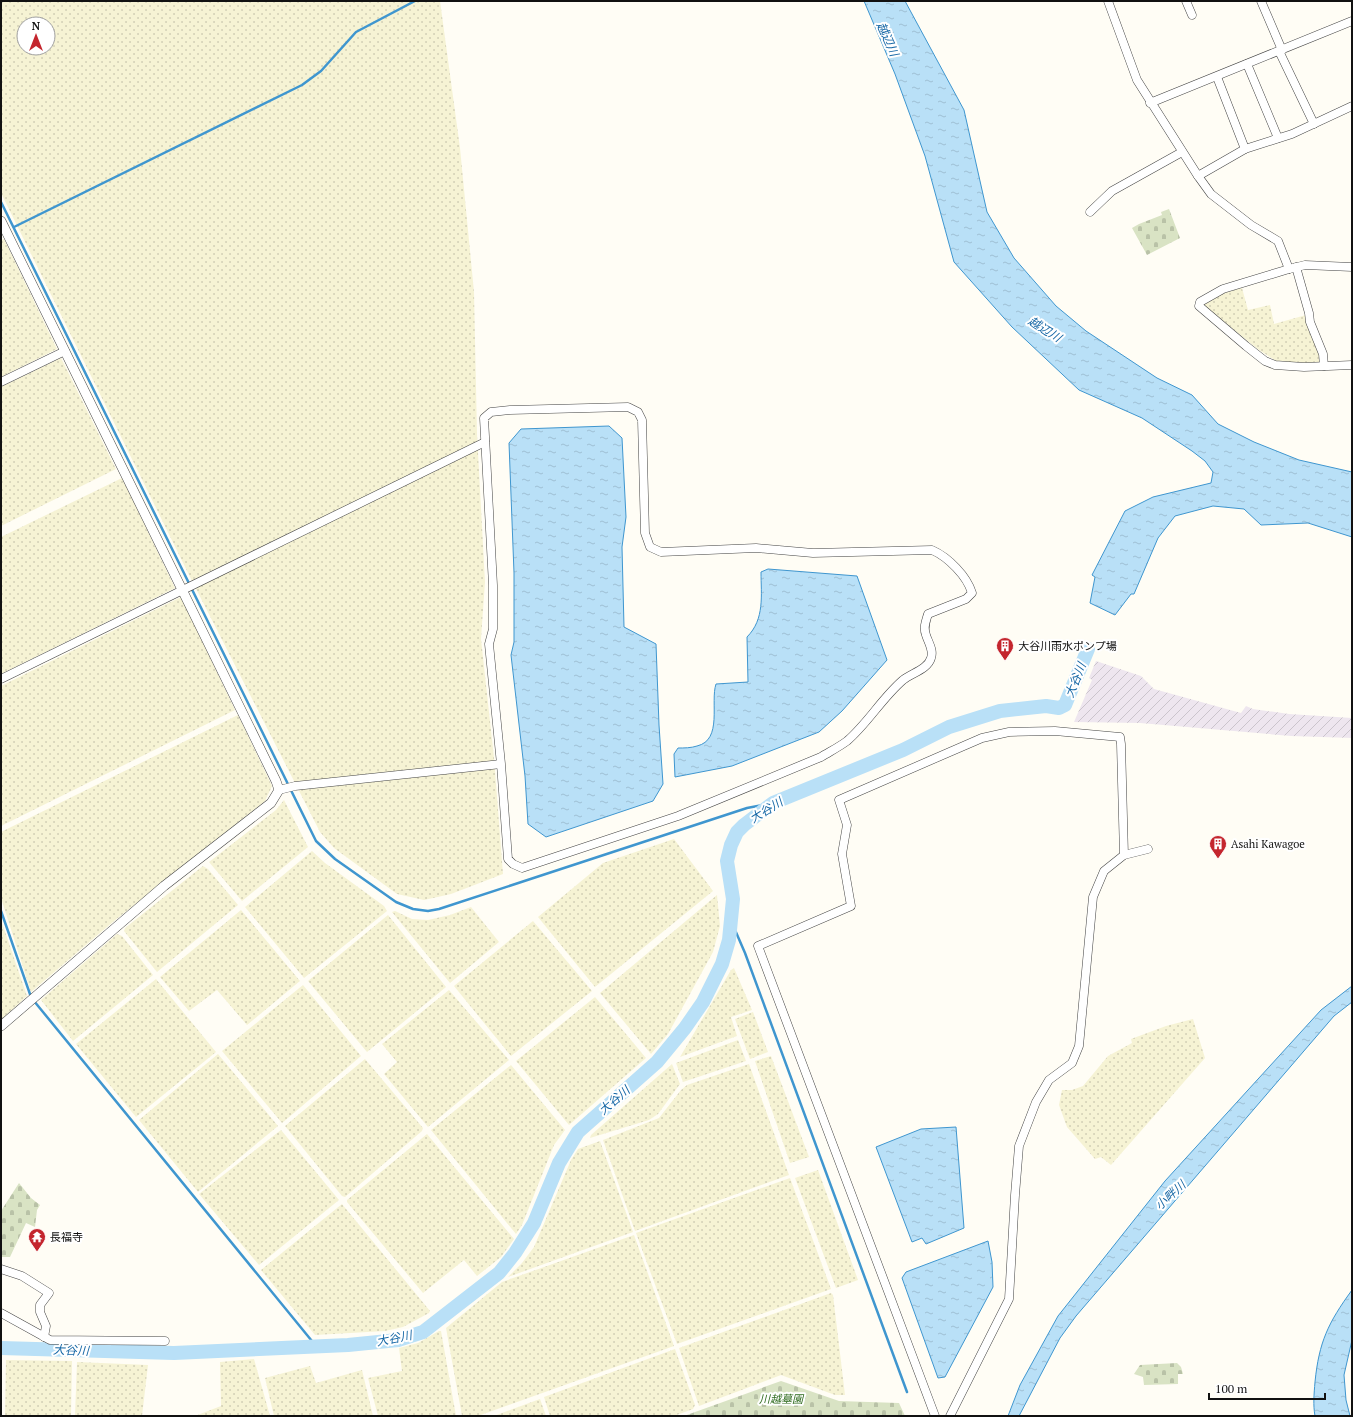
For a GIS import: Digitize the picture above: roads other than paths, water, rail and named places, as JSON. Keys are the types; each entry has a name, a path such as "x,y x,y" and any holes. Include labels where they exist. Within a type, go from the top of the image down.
{"street":[{"path":"1108,1 1137,80 1150,103 1198,176 1211,194 1251,225 1278,240 1292,268 1309,313 1310,322 1323,354 1324,366"},
{"path":"1186,1 1192,15"},
{"path":"1261,1 1280,50 1314,124"},
{"path":"1150,103 1352,21"},
{"path":"1247,64 1278,138"},
{"path":"1217,77 1246,149"},
{"path":"1198,176 1246,149 1314,124 1352,106"},
{"path":"1090,212 1112,191 1182,152"},
{"path":"1,221 276,781 279,790"},
{"path":"1352,267 1314,265 1292,268 1223,289 1203,299 1199,306 1265,361 1275,365 1352,365"},
{"path":"1,382 65,350"},
{"path":"628,407 638,412 642,420 645,533 650,547 655,550 661,552 756,548 813,553 932,550 939,553 951,564 963,577 972,593 966,599 928,614 925,623 925,634 930,645 932,658 926,666 911,674 895,687 847,741 821,757 678,816 522,868 513,864 508,859 501,764 489,644 493,629 493,585 484,418 491,412 510,410 628,407"},
{"path":"1,679 485,442"},
{"path":"935,1416 758,946 851,906 842,854 847,825 839,800 982,738 1009,732 1055,731 1120,737 1124,855"},
{"path":"1,1026 164,886 270,803 279,790 295,786 501,764"},
{"path":"950,1416 1009,1299 1014,1195 1019,1146 1036,1102 1048,1080 1072,1063 1079,1046 1093,897 1104,871 1124,855 1148,848"},
{"path":"1,1269 22,1276 49,1293 40,1305 40,1312 46,1326 44,1337"},
{"path":"1,1313 50,1340 165,1342"}],"water":[{"name":"越辺川","path":"864,1 905,1 964,110 987,212 1014,258 1056,306 1086,331 1157,378 1192,395 1218,424 1254,442 1299,460 1352,472 1352,537 1308,523 1261,525 1244,509 1213,506 1175,516 1158,538 1134,594 1131,594 1115,615 1090,603 1095,577 1092,575 1125,511 1153,497 1211,483 1213,472 1205,461 1192,451 1142,418 1079,390 1012,327 954,262 925,156 895,74"},
{"path":"609,426 622,438 626,517 622,547 624,627 656,644 663,784 653,801 546,837 528,824 525,776 511,655 514,642 514,573 509,443 521,429"},
{"path":"768,569 857,576 887,660 842,711 819,732 732,766 675,777 674,754 678,748 690,748 697,746 705,742 710,736 714,720 716,684 748,682 747,637 757,622 761,606 761,572"},
{"name":"小畔川","path":"1352,986 1352,1002 1334,1016 1076,1316 1060,1338 1019,1416 1008,1416 1020,1385 1058,1316 1165,1181 1321,1010"},
{"path":"956,1127 964,1228 926,1244 922,1238 912,1242 876,1147 921,1129"},
{"path":"988,1241 992,1262 993,1287 945,1377 938,1378 902,1278 906,1272"},
{"path":"1352,1290 1352,1340 1344,1375 1346,1400 1350,1416 1315,1416 1315,1382 1322,1344 1331,1323"}],"waterway":[{"path":"14,227 302,85 321,71 356,32 415,1"},
{"path":"1,202 316,841 335,859 396,902 413,909 428,911 439,909 747,808 773,803"},
{"name":"大谷川","path":"1,1348 174,1353 348,1345 398,1340 423,1332 499,1273 515,1253 534,1223 559,1163 578,1132 657,1062 685,1028 703,1002 722,964 729,940 733,899 727,861 731,845 737,832 773,803 903,750 949,727 1000,711 1046,706 1059,708 1065,705 1088,649"},
{"path":"1,911 31,997"},
{"path":"732,923 745,953 907,1392"},
{"path":"34,1001 316,1346"}],"place":[{"name":"大谷川雨水ポンプ場","path":"1005,661"},
{"name":"Asahi Kawagoe","path":"1218,859"},
{"name":"長福寺","path":"37,1252"}],"park label":[{"name":"川越墓園","path":"781,1399"}]}
